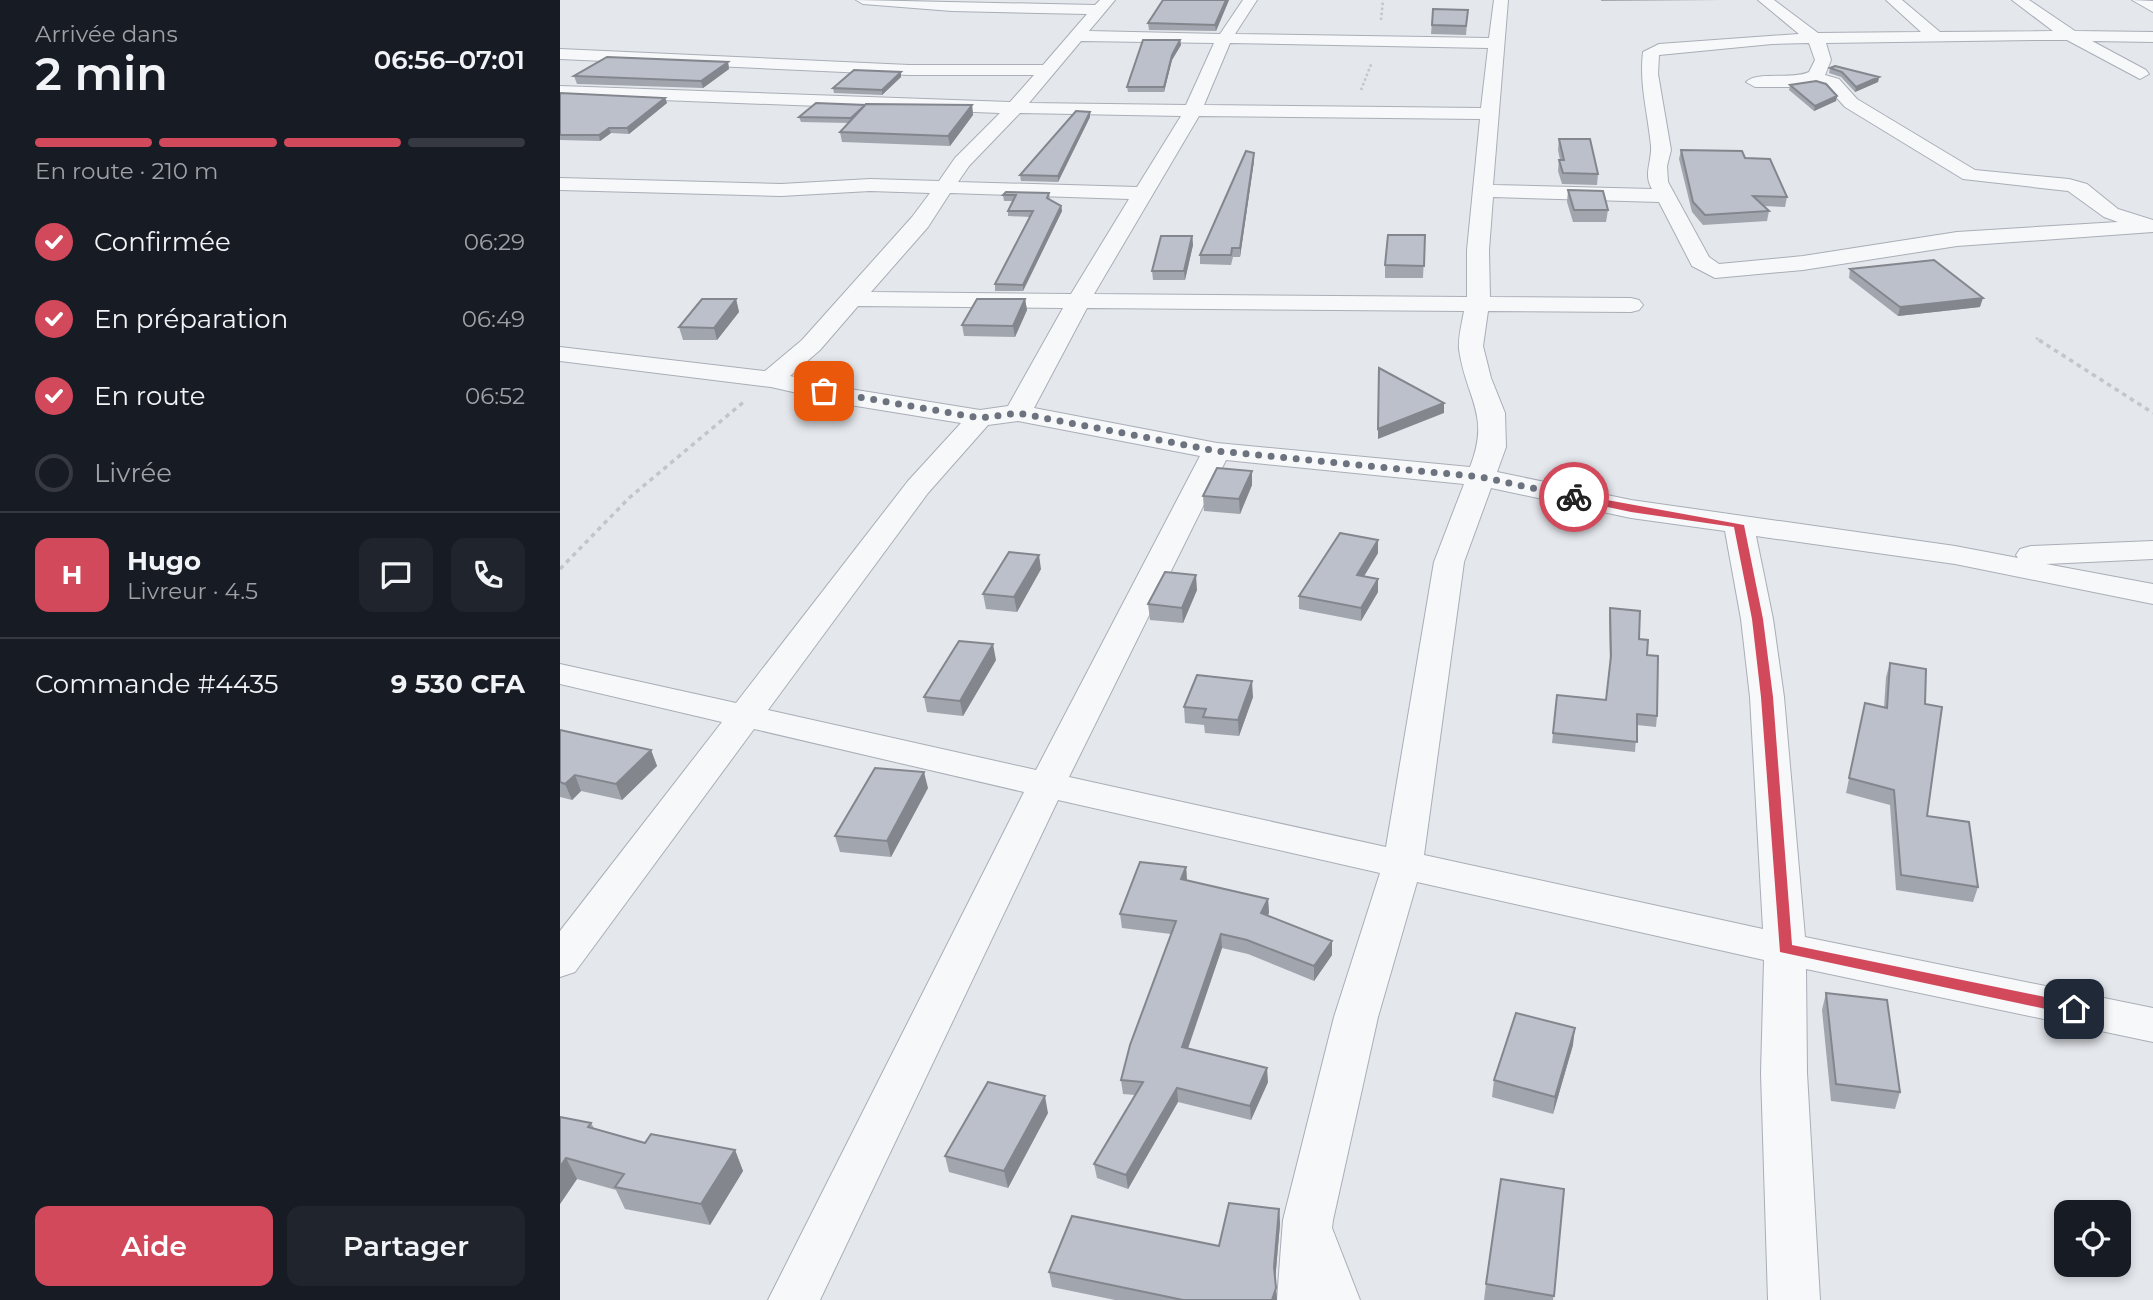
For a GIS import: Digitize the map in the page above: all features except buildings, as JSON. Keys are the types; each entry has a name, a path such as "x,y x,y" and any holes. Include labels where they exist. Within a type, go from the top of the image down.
{"street":[{"path":"863,0 952,6 1104,5"},
{"path":"1018,413 1079,300 1193,110 1224,39 1250,0"},
{"path":"1303,1300 1308,1220 1356,1017 1403,863 1449,562 1492,447 1492,413 1478,378 1471,346 1478,305 1482,191 1501,0"},
{"path":"1755,82 1790,82 1815,77 1822,71 1822,49 1813,38 1765,0"},
{"path":"1893,0 1937,37"},
{"path":"2019,0 2073,37 2140,74"},
{"path":"2139,0 2153,7"},
{"path":"771,379 811,345 920,222 962,162 1016,108 1104,5"},
{"path":"1080,36 1497,43"},
{"path":"2153,37 1813,38 1713,43 1651,52 1649,74 1661,150 1658,182 1700,261 1715,271 1803,263 1957,239 2153,225"},
{"path":"560,54 896,69 1049,70"},
{"path":"1815,77 1833,83 1851,103 1970,175 2080,188 2120,218 2153,225"},
{"path":"560,92 1016,108 1490,114"},
{"path":"560,184 781,190 870,186 1142,192"},
{"path":"1482,191 1666,196"},
{"path":"851,299 1631,305"},
{"path":"560,354 771,379 850,397 980,418 1018,413 1217,451 1481,477 1631,509 1955,555 2052,564 2153,594"},
{"path":"560,961 918,487 980,418"},
{"path":"794,1300 1047,784 1217,451"},
{"path":"1739,525 1757,619 1767,697 1785,949 1784,1073 1794,1300"},
{"path":"2052,564 2153,550"},
{"path":"560,674 743,718 1785,949 2153,1025"},
{"path":"1308,1220 1334,1300"}],"path":[{"path":"2036,338 2153,413"},
{"path":"560,569 629,498 771,379"}],"way so far":[{"path":"824,391 980,418 1018,413 1217,451 1481,477 1574,497"}],"route":[{"path":"1574,497 1631,509 1739,525 1757,619 1767,697 1785,949 2074,1009"}]}
